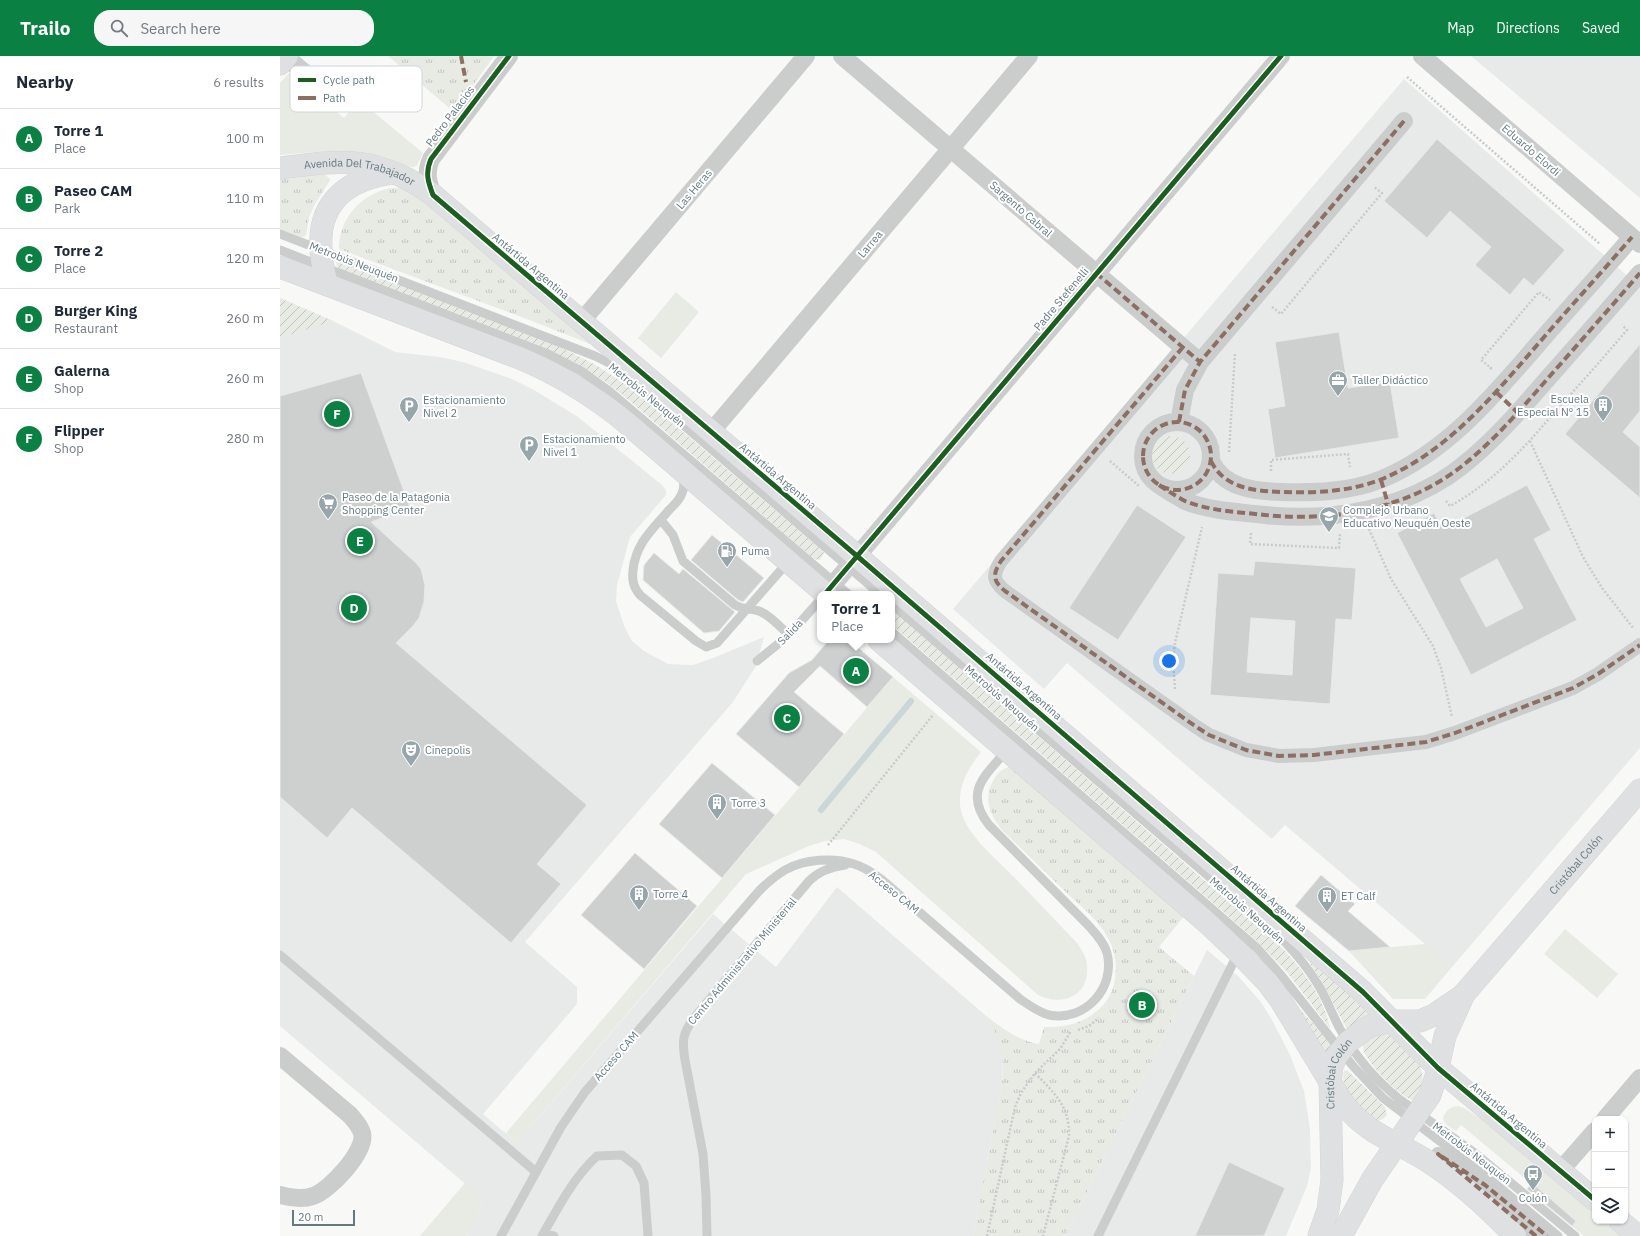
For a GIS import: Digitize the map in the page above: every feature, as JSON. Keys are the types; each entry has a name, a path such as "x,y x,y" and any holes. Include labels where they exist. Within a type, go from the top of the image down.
{"main road":[{"name":"Avenida Del Trabajador","path":"280,168 317,164 356,163 376,166 395,172 415,182 433,195"},
{"path":"323,266 323,222 336,198 346,189 368,177 395,172"},
{"name":"Antártida Argentina","path":"433,195 711,432 852,561 888,591"},
{"path":"280,267 323,266 541,367 563,379 608,408 788,562 828,591"},
{"name":"Antártida Argentina","path":"895,597 1363,992 1438,1068 1592,1198"},
{"path":"882,643 1204,920 1268,982 1280,999 1347,1109 1362,1124 1431,1163 1472,1196 1515,1236"},
{"name":"Cristóbal Colón","path":"1319,1236 1328,1210 1332,1180 1330,1082 1332,1066 1344,1046 1365,1029 1373,1025 1393,1021 1412,1022 1427,1018 1434,1015 1464,994 1640,790"},
{"name":"Cristóbal Colón","path":"1341,1236 1372,1180 1430,1095 1447,1031 1464,994"},
{"path":"1382,1165 1399,1158 1409,1157 1431,1163"},
{"path":"1624,1224 1638,1236"}],"street":[{"name":"Pedro Palacios","path":"433,195 427,173 430,159 509,56"},
{"name":"Las Heras","path":"581,322 806,56"},
{"name":"Sargento Cabral","path":"842,56 1200,362"},
{"name":"Larrea","path":"711,432 1029,56"},
{"name":"Padre Stefenelli","path":"828,591 1281,56"},
{"name":"Eduardo Elordi","path":"1422,56 1636,241"},
{"path":"1178,422 1185,390 1200,362 1404,121"},
{"path":"1211,461 1218,474 1224,479 1244,487 1268,491 1327,492 1354,488 1381,480 1408,467 1431,452 1453,434 1496,392 1636,241"},
{"path":"1160,485 1170,489 1181,490 1192,487 1201,480 1208,471 1211,461 1211,449 1207,438 1190,424 1178,422 1168,423 1157,428 1149,436 1144,446 1143,457 1145,468 1151,478 1160,485 1186,501 1201,506 1274,516 1332,516 1388,504 1415,493 1440,481 1461,467 1500,431 1518,413 1640,273"},
{"path":"1183,347 1001,561 995,576 997,584 1005,591 1209,735 1246,750 1279,756 1314,755 1411,745 1426,742 1455,733 1573,688 1598,674 1640,645"},
{"path":"1496,392 1518,413"},
{"path":"1381,480 1388,504"},
{"path":"280,1056 358,1124 363,1142 355,1157 330,1186 322,1192 313,1197 292,1198 280,1195"},
{"path":"1608,1116 1640,1078"},
{"path":"1560,1171 1592,1134"},
{"path":"1536,1236 1438,1154 1485,1185 1547,1236"}],"lane":[{"name":"Metrobús Neuquén","path":"280,234 323,266 595,356 609,363 852,561 877,591"},
{"name":"Metrobús Neuquén","path":"280,250 548,354 581,371 609,390 828,591"},
{"path":"682,472 684,482 682,493 639,546 634,558 632,582 636,591 640,595 696,641 706,647 717,643 788,562"},
{"path":"661,520 676,540 683,561 735,605 756,610 764,614 789,635"},
{"name":"Salida","path":"757,661 789,635 817,603"},
{"name":"Metrobús Neuquén","path":"895,607 1285,942 1303,961 1318,984 1344,1046 1363,1077 1383,1098 1476,1154 1575,1236"},
{"name":"Metrobús Neuquén","path":"895,635 1243,935 1269,961 1344,1046"},
{"name":"Acceso CAM","path":"501,1236 571,1110 584,1092 758,891 771,879 786,869 803,863 823,860 854,864 881,879 1020,999 1039,1011 1057,1016 1075,1014 1090,1005 1102,991 1108,972 1106,952 1102,942 1088,925 989,825 980,812 977,804 977,795 982,780 1007,750"},
{"name":"Centro Administrativo Ministerial","path":"707,1236 703,1154 685,1060 683,1037 687,1027 694,1018 813,878 825,869 854,864"},
{"path":"1098,1236 1238,952"},
{"path":"280,955 536,1172"},
{"name":"Metrobús Neuquén","path":"1415,1117 1558,1236"},
{"path":"554,1236 543,1234 577,1178 587,1165 597,1156 622,1155 636,1166 644,1182 648,1236"}],"path":[{"path":"1407,77 1603,247"},
{"path":"1268,303 1281,314 1382,194 1372,184"},
{"path":"1594,249 1599,243"},
{"path":"1486,373 1491,368 1481,360 1539,292 1550,301 1555,295"},
{"path":"1229,455 1236,347"},
{"path":"1530,441 1583,557 1602,588 1635,631"},
{"path":"1264,470 1272,472 1271,460 1348,454 1349,467 1354,466"},
{"path":"1182,716 1174,688 1173,659 1203,522"},
{"path":"1368,525 1391,579 1433,646 1441,668 1455,733"},
{"path":"833,845 827,846 907,745 934,714"},
{"path":"1066,1031 1088,1026 1101,1017"},
{"path":"986,1236 1011,1120 1021,1093 1035,1073 1056,1052 1071,1031"},
{"path":"1035,1073 1060,1099 1070,1123 1069,1136 1043,1236"}],"shaded area":[{"path":"1471,56 1640,56 1640,198 1509,88"},
{"name":"Complejo Urbano Educativo Neuquén Oeste","path":"1404,79 1640,287 1640,748 1452,967 1285,825 1272,839 1067,663 1044,689 953,609"},
{"path":"280,298 333,321 395,352 440,357 463,362 512,379 534,390 578,417 662,485 666,490 666,495 630,537 617,585 616,601 625,628 632,641 644,651 668,664 693,665 764,637 756,666 733,702 525,942 577,987 577,1004 483,1114 517,1143 713,914 776,967 837,887 985,1015 994,1028 1000,1041 1003,1056 1002,1083 973,1236 466,1236 474,1224 483,1199 280,1026"},
{"path":"1207,950 1238,976 1260,1001 1271,1018 1290,1055 1304,1091 1310,1129 1311,1168 1307,1186 1286,1236 1065,1236"}],"green space":[{"path":"388,56 494,56 454,112 422,85 422,66 400,66"},
{"path":"290,72 290,112 337,112 344,118 349,112 373,112 423,153 417,165 410,167 389,158 368,153 313,152 280,155 280,83"},
{"path":"324,174 330,179 309,217 306,235 301,237 280,229 280,175"},
{"path":"391,188 400,188 419,195 608,351 339,249 343,227 354,209 370,196"},
{"path":"336,262 342,262 558,346 594,364 630,387 822,550 824,553 820,560 814,559 606,382 573,362 340,269"},
{"path":"676,292 699,312 661,358 638,338"},
{"path":"280,298 333,321 280,338"},
{"path":"1167,436 1175,436 1185,441 1189,448 1189,462 1185,469 1175,474 1167,474 1157,469 1155,466 1152,459 1152,451 1157,441 1160,439"},
{"path":"895,612 1282,948 1305,975 1318,995 1327,1016 1330,1028 1287,972 1257,941 895,628"},
{"path":"893,677 981,752 964,779 960,795 961,811 964,820 975,838 1077,943 1087,963 1087,976 1084,985 1079,992 1064,999 1056,1000 1038,995 876,852 860,844 844,839 825,841 809,846 746,874 517,1143 506,1133"},
{"path":"1013,767 1185,915 1159,947 1194,976 1065,1236 973,1236 1003,1073 1001,1048 995,1032 985,1015 1017,1037 1039,1044 1044,1027 1077,1023 1098,1010 1109,997 1115,981 1116,972 1116,963 1112,946 1100,926 1004,832 995,820 988,801 988,794 993,781 1001,770"},
{"path":"1565,929 1618,974 1597,998 1544,954"},
{"path":"1425,944 1452,967 1425,999 1393,999 1349,951"},
{"path":"1299,946 1378,1014 1347,1029 1322,982"},
{"path":"1283,990 1331,1044 1326,1055"},
{"path":"1386,1033 1408,1050 1418,1062 1422,1072 1422,1088 1414,1100 1401,1094 1393,1087 1376,1070 1365,1054 1363,1044 1370,1035"},
{"path":"1347,1070 1385,1107 1387,1115 1383,1119 1377,1121 1372,1118 1353,1100 1348,1093 1343,1078 1344,1072"},
{"path":"1458,1106 1464,1108 1481,1119 1592,1212 1592,1224 1608,1224 1622,1236 1584,1236 1572,1226 1576,1221 1461,1125 1456,1131 1447,1125 1443,1120 1446,1112 1452,1107"},
{"path":"465,1183 483,1199 474,1224 466,1236 420,1236"}],"building":[{"path":"1437,139 1565,250 1533,286 1524,278 1510,295 1475,265 1491,247 1450,211 1427,238 1384,201"},
{"name":"Taller Didáctico","path":"1339,332 1348,388 1390,382 1399,438 1275,458 1268,409 1285,406 1275,342"},
{"name":"Escuela Especial Nº 15","path":"1640,344 1640,411 1623,432 1640,447 1640,498 1565,434"},
{"path":"361,373 410,508 371,522 416,563 421,569 425,585 424,602 419,618 396,643 587,805 537,864 561,884 511,943 352,808 327,838 280,797 280,396"},
{"path":"1527,485 1551,530 1534,539 1577,620 1471,675 1397,533 1434,513 1443,529","holes":["1497,559 1523,608 1486,627 1460,579"]},
{"path":"1137,505 1186,537 1118,640 1069,608"},
{"path":"712,535 764,578 743,602 738,600 691,560"},
{"path":"654,553 679,574 683,569 735,612 719,631 704,633 643,580 644,565"},
{"path":"1255,561 1356,568 1352,620 1336,619 1330,704 1210,695 1218,573 1253,575","holes":["1251,618 1295,621 1292,675 1247,672"]},
{"path":"826,643 853,643 893,677 867,707 820,666 794,692 844,734 799,787 736,734 789,673 812,660"},
{"name":"Torre 3","path":"712,763 775,815 722,878 659,824"},
{"name":"Torre 4","path":"635,853 697,906 644,969 581,915"},
{"name":"ET Calf","path":"1321,875 1355,904 1348,911 1390,947 1349,951 1295,906"},
{"path":"1229,1162 1285,1188 1264,1236 1195,1236"},
{"path":"1532,1183 1576,1221 1572,1226 1527,1189"}],"waterway":[{"path":"821,810 911,701"}],"marked path":[{"path":"461,56 466,82"},
{"path":"1179,422 1185,390 1200,362 1404,121"},
{"path":"1211,461 1223,477 1240,486 1260,491 1281,492 1319,492 1358,487 1382,479 1406,468 1427,454 1468,421 1504,383 1632,237"},
{"path":"1096,273 1200,362"},
{"path":"1159,485 1185,501 1204,507 1235,512 1291,517 1343,514 1369,509 1418,493 1441,481 1462,466 1497,435 1640,273"},
{"path":"1183,347 1001,561 996,570 995,578 998,584 1005,591 1195,726 1209,735 1246,750 1279,756 1314,755 1426,742 1455,733 1573,688 1598,674 1640,645"},
{"path":"1496,392 1518,413"},
{"path":"1177,422 1190,425 1201,432 1208,443 1211,456 1208,469 1201,480 1190,487 1177,490 1164,487 1153,480 1146,469 1143,456 1146,443 1153,432 1164,425 1177,422"},
{"path":"1381,480 1388,504"},
{"path":"1536,1236 1438,1154 1485,1185 1547,1236"}],"cycle path":[{"path":"509,56 431,159 428,169 428,177 433,195 857,556 1363,992 1438,1068 1592,1197"},
{"path":"828,591 1281,56"}],"place":[{"name":"Taller Didáctico","path":"1338,397"},
{"name":"Flipper","path":"337,414"},
{"name":"Escuela Especial Nº 15","path":"1603,422"},
{"name":"Estacionamiento Nivel 2","path":"409,423"},
{"name":"Estacionamiento Nivel 1","path":"529,462"},
{"name":"Paseo de la Patagonia Shopping Center","path":"328,520"},
{"name":"Complejo Urbano Educativo Neuquén Oeste","path":"1329,533"},
{"name":"Galerna","path":"360,541"},
{"name":"Puma","path":"727,568"},
{"name":"Burger King","path":"354,608"},
{"name":"Torre 1","path":"856,671"},
{"name":"Torre 2","path":"787,718"},
{"name":"Cinepolis","path":"411,767"},
{"name":"Torre 3","path":"717,820"},
{"name":"Torre 4","path":"639,911"},
{"name":"ET Calf","path":"1327,913"},
{"name":"Paseo CAM","path":"1142,1005"},
{"name":"Colón","path":"1533,1191"}]}
